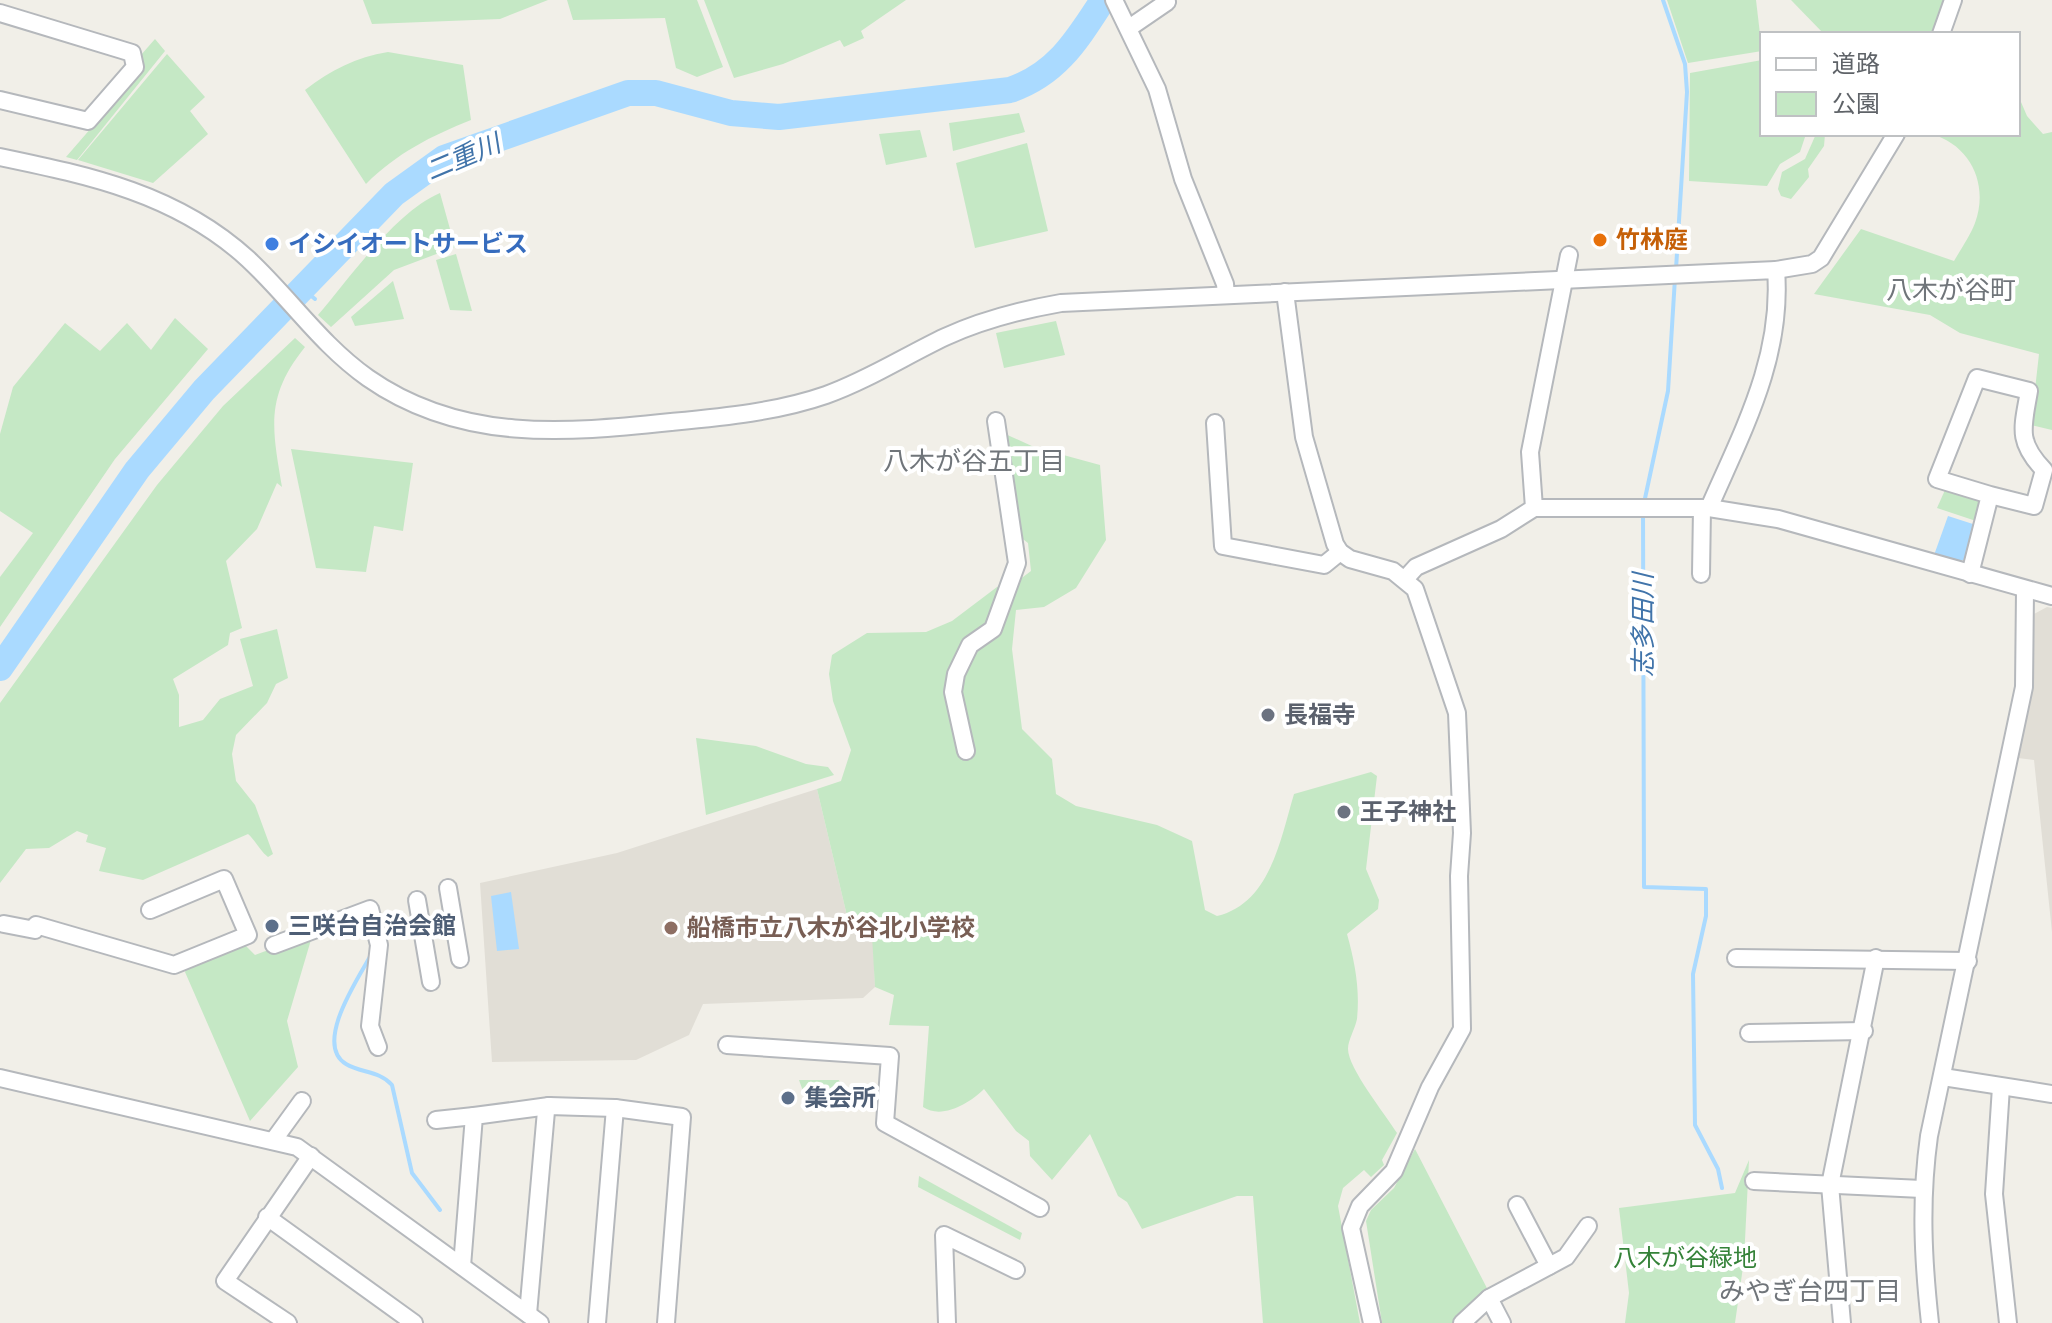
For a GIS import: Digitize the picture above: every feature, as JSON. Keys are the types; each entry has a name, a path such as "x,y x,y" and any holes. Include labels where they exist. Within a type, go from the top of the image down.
{"street":[{"path":"1942,32 1953,0"},
{"path":"1129,28 1167,2"},
{"path":"1116,3 1157,89 1183,179 1225,284 1226,295"},
{"path":"0,13 132,53 135,67 88,121 0,100"},
{"path":"0,157 99,178 156,198 215,232 276,289 341,358 371,380 416,403 508,429 562,432 697,420 803,402 888,368 948,336 1026,309 1090,300 1226,295 1286,298 1776,270 1812,264 1821,258 1895,136"},
{"path":"1534,508 1530,452 1569,255"},
{"path":"1701,574 1706,508 1761,388 1772,349 1777,320 1776,270"},
{"path":"1286,298 1304,437 1318,493 1340,552 1406,578 1423,607 1459,725 1462,1029 1430,1087 1394,1171 1354,1216 1351,1228 1372,1323"},
{"path":"1977,378 2029,391 2023,440 2029,454 2044,470 2034,506 1990,495 1937,479 1977,378"},
{"path":"966,751 953,692 956,674 970,645 993,629 1017,563 996,421"},
{"path":"1215,423 1223,546 1324,565 1340,552"},
{"path":"1970,574 1990,495"},
{"path":"1406,578 1416,567 1501,529 1534,508 1706,508 1778,519 2025,591 2052,596"},
{"path":"1930,1323 1922,1254 1922,1189 2024,687 2025,591"},
{"path":"4,924 36,927 174,965 248,935 224,879 150,910"},
{"path":"448,888 460,959"},
{"path":"417,900 431,982"},
{"path":"274,945 370,909 379,945 370,1026 378,1047"},
{"path":"1736,958 1968,961"},
{"path":"1842,1323 1830,1185 1864,1031 1876,958"},
{"path":"1749,1033 1864,1031"},
{"path":"727,1045 890,1056 885,1123 1040,1208"},
{"path":"1943,1077 2052,1094"},
{"path":"0,1078 297,1147 535,1320"},
{"path":"2001,1087 1994,1194 2008,1323"},
{"path":"273,1141 302,1101"},
{"path":"535,1320 549,1106"},
{"path":"436,1120 549,1106 615,1108 682,1117 666,1323"},
{"path":"597,1323 615,1108"},
{"path":"462,1266 474,1116"},
{"path":"288,1323 225,1281 311,1156"},
{"path":"1754,1181 1922,1189"},
{"path":"1517,1205 1549,1266"},
{"path":"267,1217 414,1323"},
{"path":"1462,1323 1489,1298 1573,1250 1588,1226"},
{"path":"947,1323 944,1235 1016,1270"},
{"path":"1489,1298 1502,1323"}],"shaded area":[{"path":"2047,607 2052,608 2052,932 2034,760 2018,758 2031,690 2034,614"},
{"name":"船橋市立八木が谷北小学校","path":"817,789 848,920 873,936 875,987 863,998 703,1004 689,1035 636,1060 492,1062 480,883 617,853"}],"green space":[{"path":"363,0 548,0 500,19 372,24"},
{"path":"567,0 697,0 723,67 697,77 676,68 665,18 573,20"},
{"path":"704,0 906,0 861,31 864,38 844,47 840,40 783,64 734,78"},
{"path":"1667,0 1756,0 1760,51 1688,63"},
{"path":"1791,0 1945,0 1934,32 1822,32"},
{"path":"155,39 165,51 77,160 66,157 144,67 141,55"},
{"path":"388,52 463,65 471,120 415,146 366,184 305,90 344,65"},
{"path":"167,54 205,97 190,111 208,134 153,183 78,160"},
{"path":"1760,60 1760,136 1805,136 1800,152 1780,164 1767,186 1689,181 1690,73"},
{"path":"2020,100 2027,116 2043,134 2052,132 2052,430 2031,425 2039,354 1960,333 1930,315 1814,294 1861,229 1954,261 1975,223 1980,195 1973,168 1957,147 1937,136 2020,136"},
{"path":"1019,113 1025,132 953,151 949,123"},
{"path":"920,130 927,157 886,165 879,134"},
{"path":"1815,136 1825,136 1824,146 1808,169 1809,177 1791,199 1781,196 1778,189 1782,172 1805,159"},
{"path":"1027,143 1048,231 975,248 956,163"},
{"path":"440,193 455,247 394,270 331,327 318,315 390,230 423,202"},
{"path":"456,254 472,311 450,310 436,260"},
{"path":"393,281 404,319 355,326 351,317"},
{"path":"175,318 208,349 115,459 0,627 0,577 33,533 0,511 0,434 13,387 65,323 100,351 127,323 151,350"},
{"path":"1056,321 1065,355 1004,368 996,333"},
{"path":"295,338 305,347 283,382 275,413 274,430 282,487 277,483 257,529 226,561 242,628 230,633 228,645 173,679 179,695 179,727 203,720 220,699 253,686 240,639 277,629 288,678 276,684 267,703 236,735 232,754 236,781 255,805 273,854 268,857 248,834 143,880 99,871 106,848 86,842 88,835 77,831 49,848 26,849 0,883 0,703 157,485 223,406"},
{"path":"1003,433 1034,447 1100,465 1106,540 1076,588 1044,607 1016,610 1012,649 1022,729 1052,759 1056,794 1076,806 1157,825 1192,841 1205,910 1217,916 1235,909 1261,884 1277,850 1294,794 1371,772 1377,776 1366,869 1379,900 1378,909 1347,934 1358,997 1357,1019 1348,1049 1360,1079 1397,1133 1382,1160 1384,1165 1371,1177 1364,1170 1343,1188 1338,1206 1360,1323 1263,1323 1253,1196 1237,1196 1142,1229 1127,1202 1118,1196 1090,1134 1052,1180 1030,1156 1029,1141 1016,1131 984,1089 971,1100 947,1111 931,1111 923,1107 929,1026 889,1025 894,995 875,987 872,936 848,920 817,789 841,781 851,750 833,701 829,674 832,655 867,633 926,632 952,621 997,587 1019,580 1031,571 1028,543 1019,536"},
{"path":"291,449 413,463 403,531 374,526 366,572 316,568"},
{"path":"1945,490 1978,501 1981,505 1976,521 1937,508"},
{"path":"696,738 756,746 806,764 828,767 834,775 706,815"},
{"path":"313,933 287,1021 298,1067 250,1121 185,972 187,967 243,943 255,955"},
{"path":"799,1080 839,1080 846,1099 809,1108"},
{"path":"1415,1149 1490,1294 1452,1323 1382,1323 1366,1221 1371,1210 1394,1188"},
{"name":"八木が谷緑地","path":"1749,1160 1744,1260 1735,1323 1625,1323 1629,1293 1619,1208 1735,1193"},
{"path":"919,1176 1022,1233 1020,1240 918,1187"}],"water":[{"path":"1948,516 1976,525 1965,559 1953,565 1933,558"},
{"path":"511,892 519,949 497,951 491,896"}],"waterway":[{"name":"二重川","path":"0,668 137,470 204,390 394,194 444,158 628,93 656,93 731,113 779,117 1010,90 1041,75 1053,65 1075,42 1103,0"},
{"name":"志多田川","path":"1663,0 1685,64 1687,92 1676,269"},
{"name":"志多田川","path":"1644,503 1668,391 1675,278"},
{"path":"303,289 315,299"},
{"name":"志多田川","path":"1643,511 1644,887 1706,889 1706,916 1693,974 1695,1125 1718,1169 1722,1188"},
{"path":"371,955 349,994 336,1027 334,1042 337,1054 346,1064 382,1077 392,1085 412,1173 440,1210"}],"place":[{"name":"竹林庭","path":"1600,240"},
{"name":"イシイオートサービス","path":"272,244"},
{"name":"長福寺","path":"1268,715"},
{"name":"王子神社","path":"1344,812"},
{"name":"三咲台自治会館","path":"272,926"},
{"name":"船橋市立八木が谷北小学校","path":"671,928"},
{"name":"集会所","path":"788,1098"}],"district":[{"name":"八木が谷町","path":"1951,290"},
{"name":"八木が谷五丁目","path":"974,461"},
{"name":"みやぎ台四丁目","path":"1810,1291"}]}
